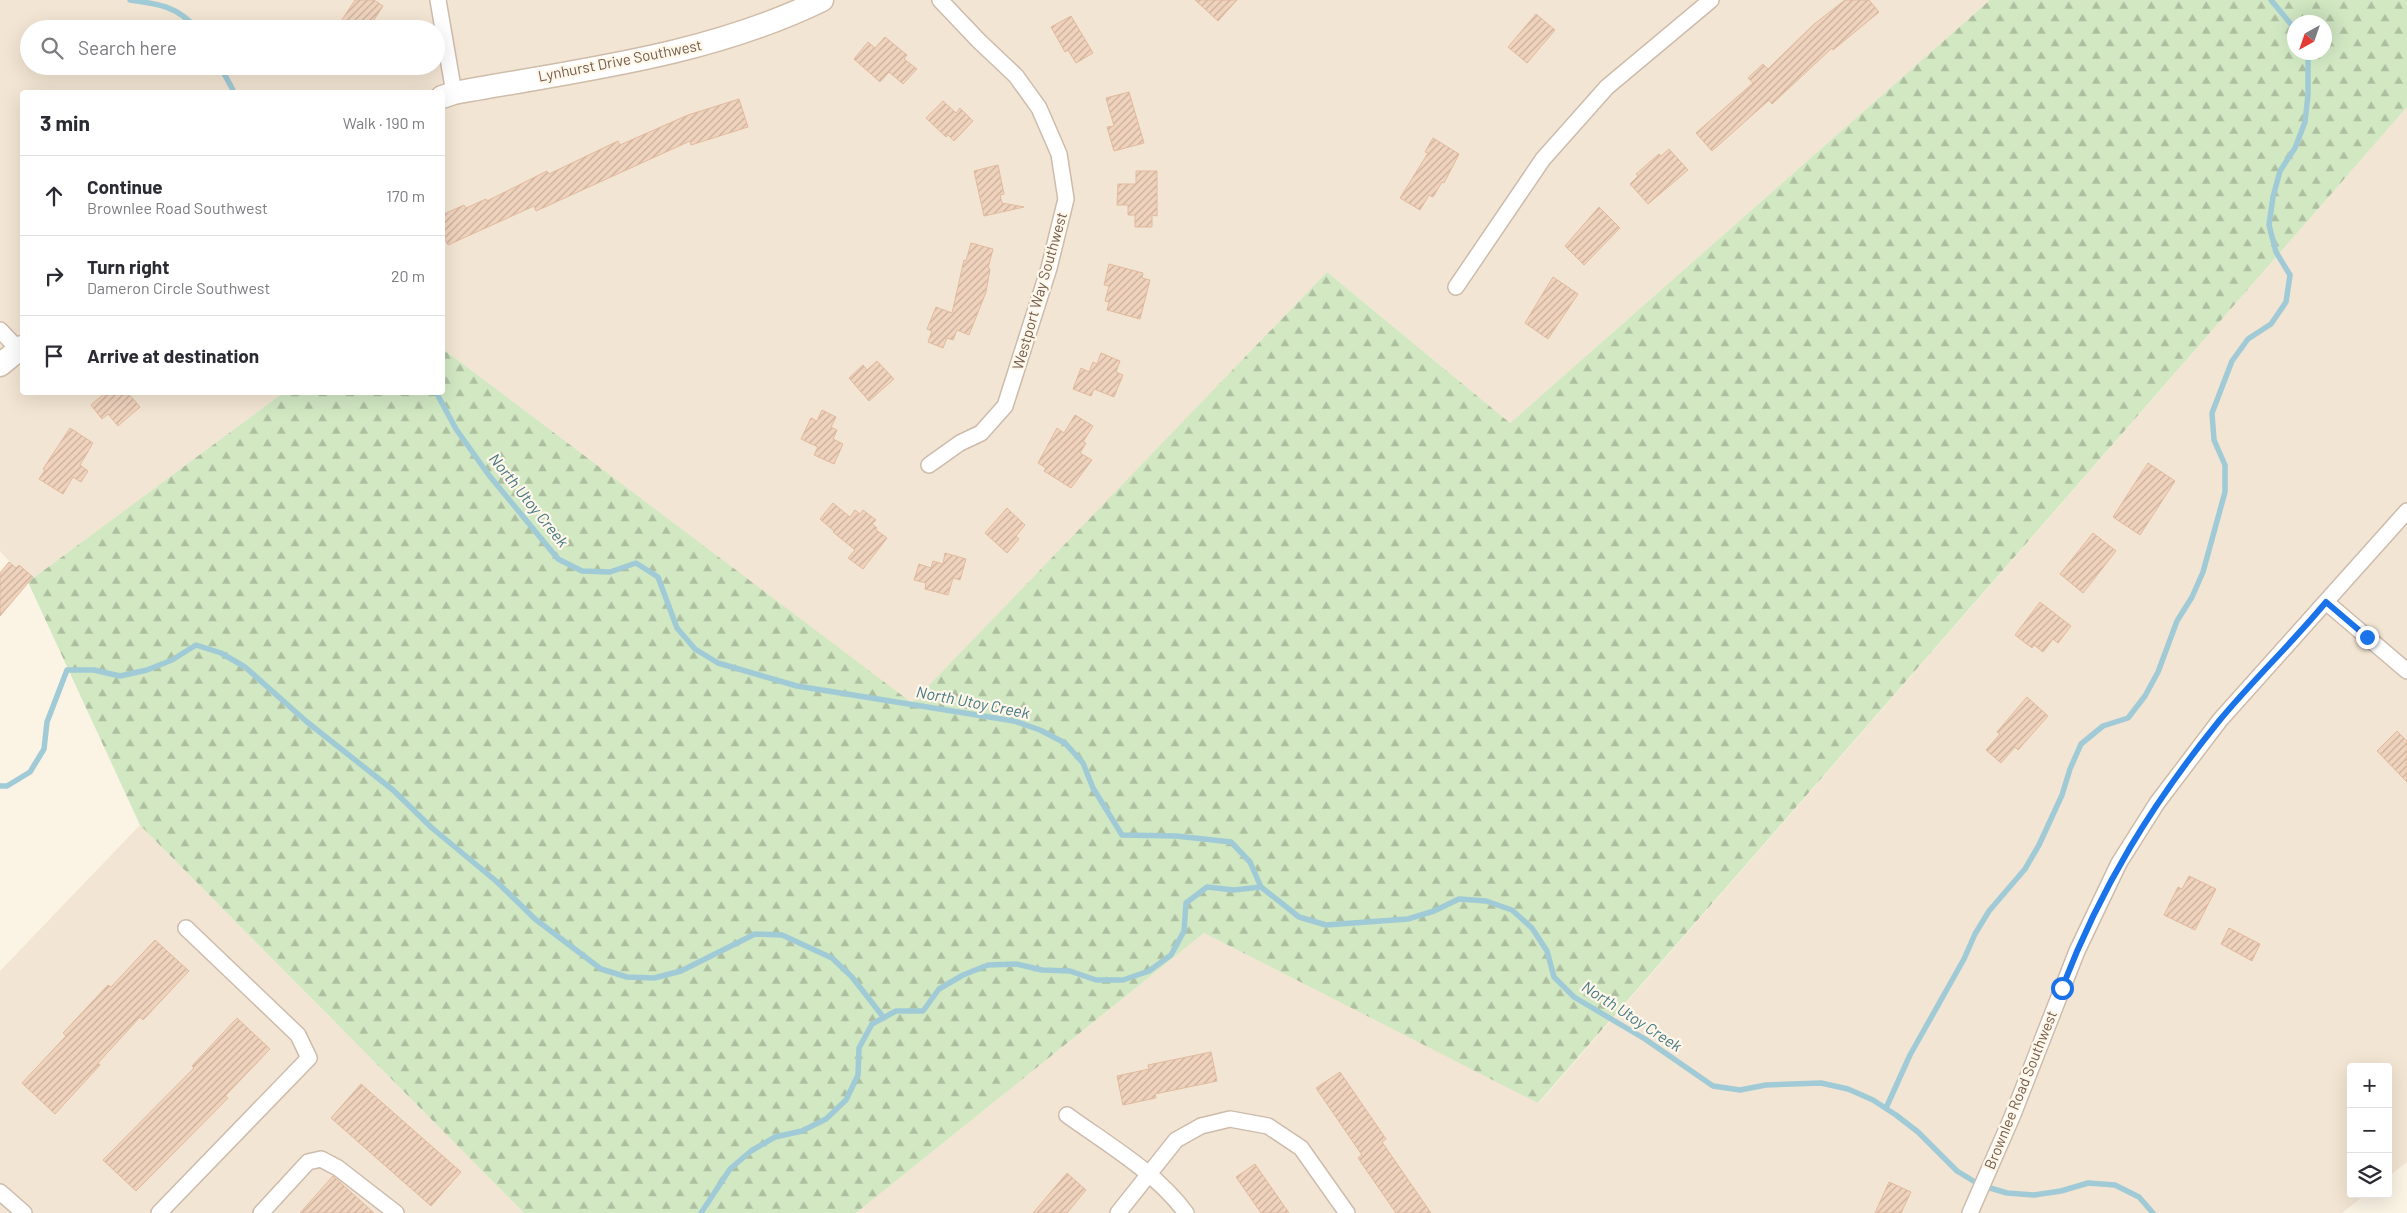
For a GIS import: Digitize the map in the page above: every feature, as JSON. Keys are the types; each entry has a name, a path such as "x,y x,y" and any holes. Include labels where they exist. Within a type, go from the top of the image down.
{"street":[{"path":"438,0 440,20"},
{"name":"Lynhurst Drive Southwest","path":"448,95 662,56 744,33 822,0"},
{"name":"Westport Way Southwest","path":"929,466 960,443 982,433 1005,406 1049,268 1066,199 1058,154 1040,108 1016,76 972,35 940,0"},
{"path":"1456,288 1543,159 1600,94 1711,0"},
{"path":"445,66 448,95"},
{"path":"0,330 20,347"},
{"path":"0,365 20,349"},
{"name":"Brownlee Road Southwest","path":"1970,1213 2012,1117 2076,952 2119,863 2157,803 2220,720 2407,511"},
{"path":"2326,602 2407,671"},
{"path":"159,1213 309,1058 298,1035 186,928"},
{"path":"1067,1115 1149,1174 1176,1198 1186,1213"},
{"path":"1118,1213 1176,1140 1201,1126 1230,1119 1268,1126 1301,1148 1347,1213"},
{"path":"261,1213 308,1162 321,1158 338,1168 394,1213"},
{"path":"0,1192 24,1213"}],"shaded area":[{"path":"0,0 1990,0 1510,423 1327,272 912,704 445,351 445,90 20,90 20,395 280,395 28,582 0,551"},
{"path":"2407,107 2407,1162 2392,1174 2392,1063 2347,1063 2347,1198 2361,1198 2342,1213 856,1213 1204,933 1539,1103"},
{"path":"140,825 524,1213 0,1213 0,971"}],"green space":[{"path":"1990,0 2407,0 2407,107 1538,1103 1204,933 856,1213 524,1213 140,825 28,582 280,395 445,395 445,351 912,703 1327,272 1510,423"}],"building":[{"path":"355,0 374,0 383,6 374,20 342,20"},
{"path":"1195,0 1237,0 1218,21"},
{"path":"1845,0 1869,0 1879,12 1833,50 1832,48 1772,104 1769,100 1712,151 1696,133 1753,83 1748,78 1763,64 1768,69 1813,25"},
{"path":"1536,14 1555,30 1527,63 1508,47"},
{"path":"1071,16 1093,53 1076,63 1068,50 1065,52 1051,27"},
{"path":"885,37 907,55 904,59 917,69 903,84 889,72 880,82 854,59 868,42 875,48"},
{"path":"1129,92 1144,143 1114,151 1107,127 1114,126 1106,98"},
{"path":"739,99 748,127 691,145 690,141 536,211 534,206 448,245 445,240 445,214 464,205 466,208 486,199 487,201 547,171 549,174 618,141 620,145 688,115"},
{"path":"943,101 956,113 960,108 973,121 954,141 948,135 946,137 926,118"},
{"path":"1433,138 1459,154 1444,183 1442,182 1433,197 1429,195 1420,210 1400,198 1428,153 1425,152"},
{"path":"1669,149 1688,170 1648,204 1630,184 1638,176 1636,174 1659,154 1661,156"},
{"path":"998,165 1004,194 1000,195 1002,203 1024,207 984,216 974,171"},
{"path":"1136,171 1157,171 1157,216 1152,215 1152,227 1135,227 1135,215 1128,215 1128,205 1117,205 1118,184 1136,184"},
{"path":"1599,207 1620,228 1584,265 1565,246"},
{"path":"971,243 993,249 988,268 990,269 986,292 969,335 957,330 953,340 947,338 943,348 928,342 932,331 927,329 936,307 952,313 964,260 966,261"},
{"path":"1109,264 1143,273 1142,278 1150,280 1140,319 1107,310 1109,302 1105,301 1109,286 1104,285"},
{"path":"1553,277 1578,294 1548,339 1525,323"},
{"path":"1101,353 1120,361 1116,372 1123,375 1114,397 1094,389 1091,396 1073,389 1081,368 1089,372 1093,362 1097,364"},
{"path":"877,361 894,379 869,401 849,378 863,365 867,370"},
{"path":"103,395 130,395 140,407 118,426 108,414 102,419 91,405"},
{"path":"822,410 836,417 831,427 837,430 833,439 843,444 834,464 814,455 818,447 801,439 811,418 817,421"},
{"path":"1075,415 1093,426 1083,442 1086,443 1080,453 1092,460 1071,488 1044,471 1046,468 1038,463 1057,428 1064,433"},
{"path":"70,428 93,443 80,465 88,471 81,482 73,477 63,494 39,479 45,470 43,469"},
{"path":"2148,463 2175,481 2140,535 2113,517"},
{"path":"833,503 850,517 855,510 860,514 863,510 876,520 872,524 877,528 875,529 887,538 863,569 848,558 855,550 820,519"},
{"path":"1007,508 1025,525 1016,536 1019,539 1007,553 985,533"},
{"path":"2093,533 2116,551 2083,593 2060,574"},
{"path":"945,553 966,559 960,580 953,578 948,595 925,589 926,583 914,580 919,564 931,568 933,561 943,564"},
{"path":"9,562 16,568 19,565 33,577 0,616 0,573"},
{"path":"2040,602 2071,626 2058,643 2053,639 2043,652 2034,645 2032,648 2015,635"},
{"path":"2027,697 2048,716 2018,750 2015,747 2001,763 1986,750 2000,734 1997,732"},
{"path":"2397,731 2407,741 2407,782 2377,751"},
{"path":"2189,876 2216,889 2195,930 2164,915 2178,887 2182,889"},
{"path":"2229,928 2260,944 2252,961 2221,944"},
{"path":"155,940 189,971 143,1020 140,1017 98,1063 100,1065 55,1114 22,1083 66,1036 63,1033 108,985 111,987"},
{"path":"237,1018 270,1049 225,1096 228,1098 136,1191 103,1160 194,1068 192,1066"},
{"path":"1211,1052 1217,1081 1155,1094 1156,1098 1123,1105 1117,1076 1149,1069 1148,1065"},
{"path":"1340,1072 1386,1139 1382,1142 1431,1213 1396,1213 1358,1158 1362,1155 1316,1088"},
{"path":"361,1084 461,1172 431,1206 331,1118"},
{"path":"1255,1164 1289,1213 1261,1213 1236,1177"},
{"path":"1067,1173 1086,1190 1067,1213 1033,1213"},
{"path":"333,1176 374,1213 300,1213"},
{"path":"1889,1182 1911,1192 1901,1213 1875,1213"}],"waterway":[{"name":"North Utoy Creek","path":"130,0 167,7 189,20"},
{"path":"2271,0 2287,19"},
{"path":"1886,1108 1910,1055 1964,959 1975,934 1989,911 2025,869 2039,845 2062,795 2070,769 2081,744 2103,726 2128,718 2145,696 2158,672 2177,621 2192,597 2203,572 2225,492 2225,465 2214,440 2212,413 2232,361 2248,339 2271,324 2286,302 2290,275 2276,252 2269,225 2273,197 2280,171 2295,148 2305,122 2308,95 2308,60"},
{"name":"North Utoy Creek","path":"225,75 233,90"},
{"name":"North Utoy Creek","path":"438,395 456,429 488,474 558,559 582,571 610,572 636,563 658,577 677,628 695,649 718,663 797,686 1014,721 1040,730 1065,743 1083,763 1093,788 1122,835 1176,836 1231,842 1250,862 1261,887 1299,917 1326,925 1408,919 1434,911 1459,899 1486,901 1512,910 1532,928 1547,951 1554,977 1574,997 1645,1039 1713,1086 1740,1090 1766,1085 1821,1083 1848,1089 1873,1100 1896,1115 1918,1132 1957,1171 1980,1185 2007,1193 2034,1195 2061,1191 2088,1183 2115,1185 2139,1197 2153,1213"},
{"path":"0,786 7,786 30,772 44,749 47,722 67,670 94,670 120,676 147,670 172,660 196,645 221,653 245,667 307,722 393,790 432,828 496,881 535,919 601,969 627,977 654,978 681,971 755,934 782,935 832,958 852,977 884,1018"},
{"path":"701,1213 730,1169 751,1151 775,1137 802,1131 826,1119 846,1100 858,1075 859,1048 872,1024 896,1011 923,1011 939,989 963,975 988,965 1016,964 1042,970 1070,971 1096,980 1123,980 1149,971 1171,955 1184,931 1186,903 1207,887 1234,890 1261,887"}],"route":[{"path":"2062,988 2076,952 2119,863 2157,803 2220,720 2326,602 2367,637"}]}
